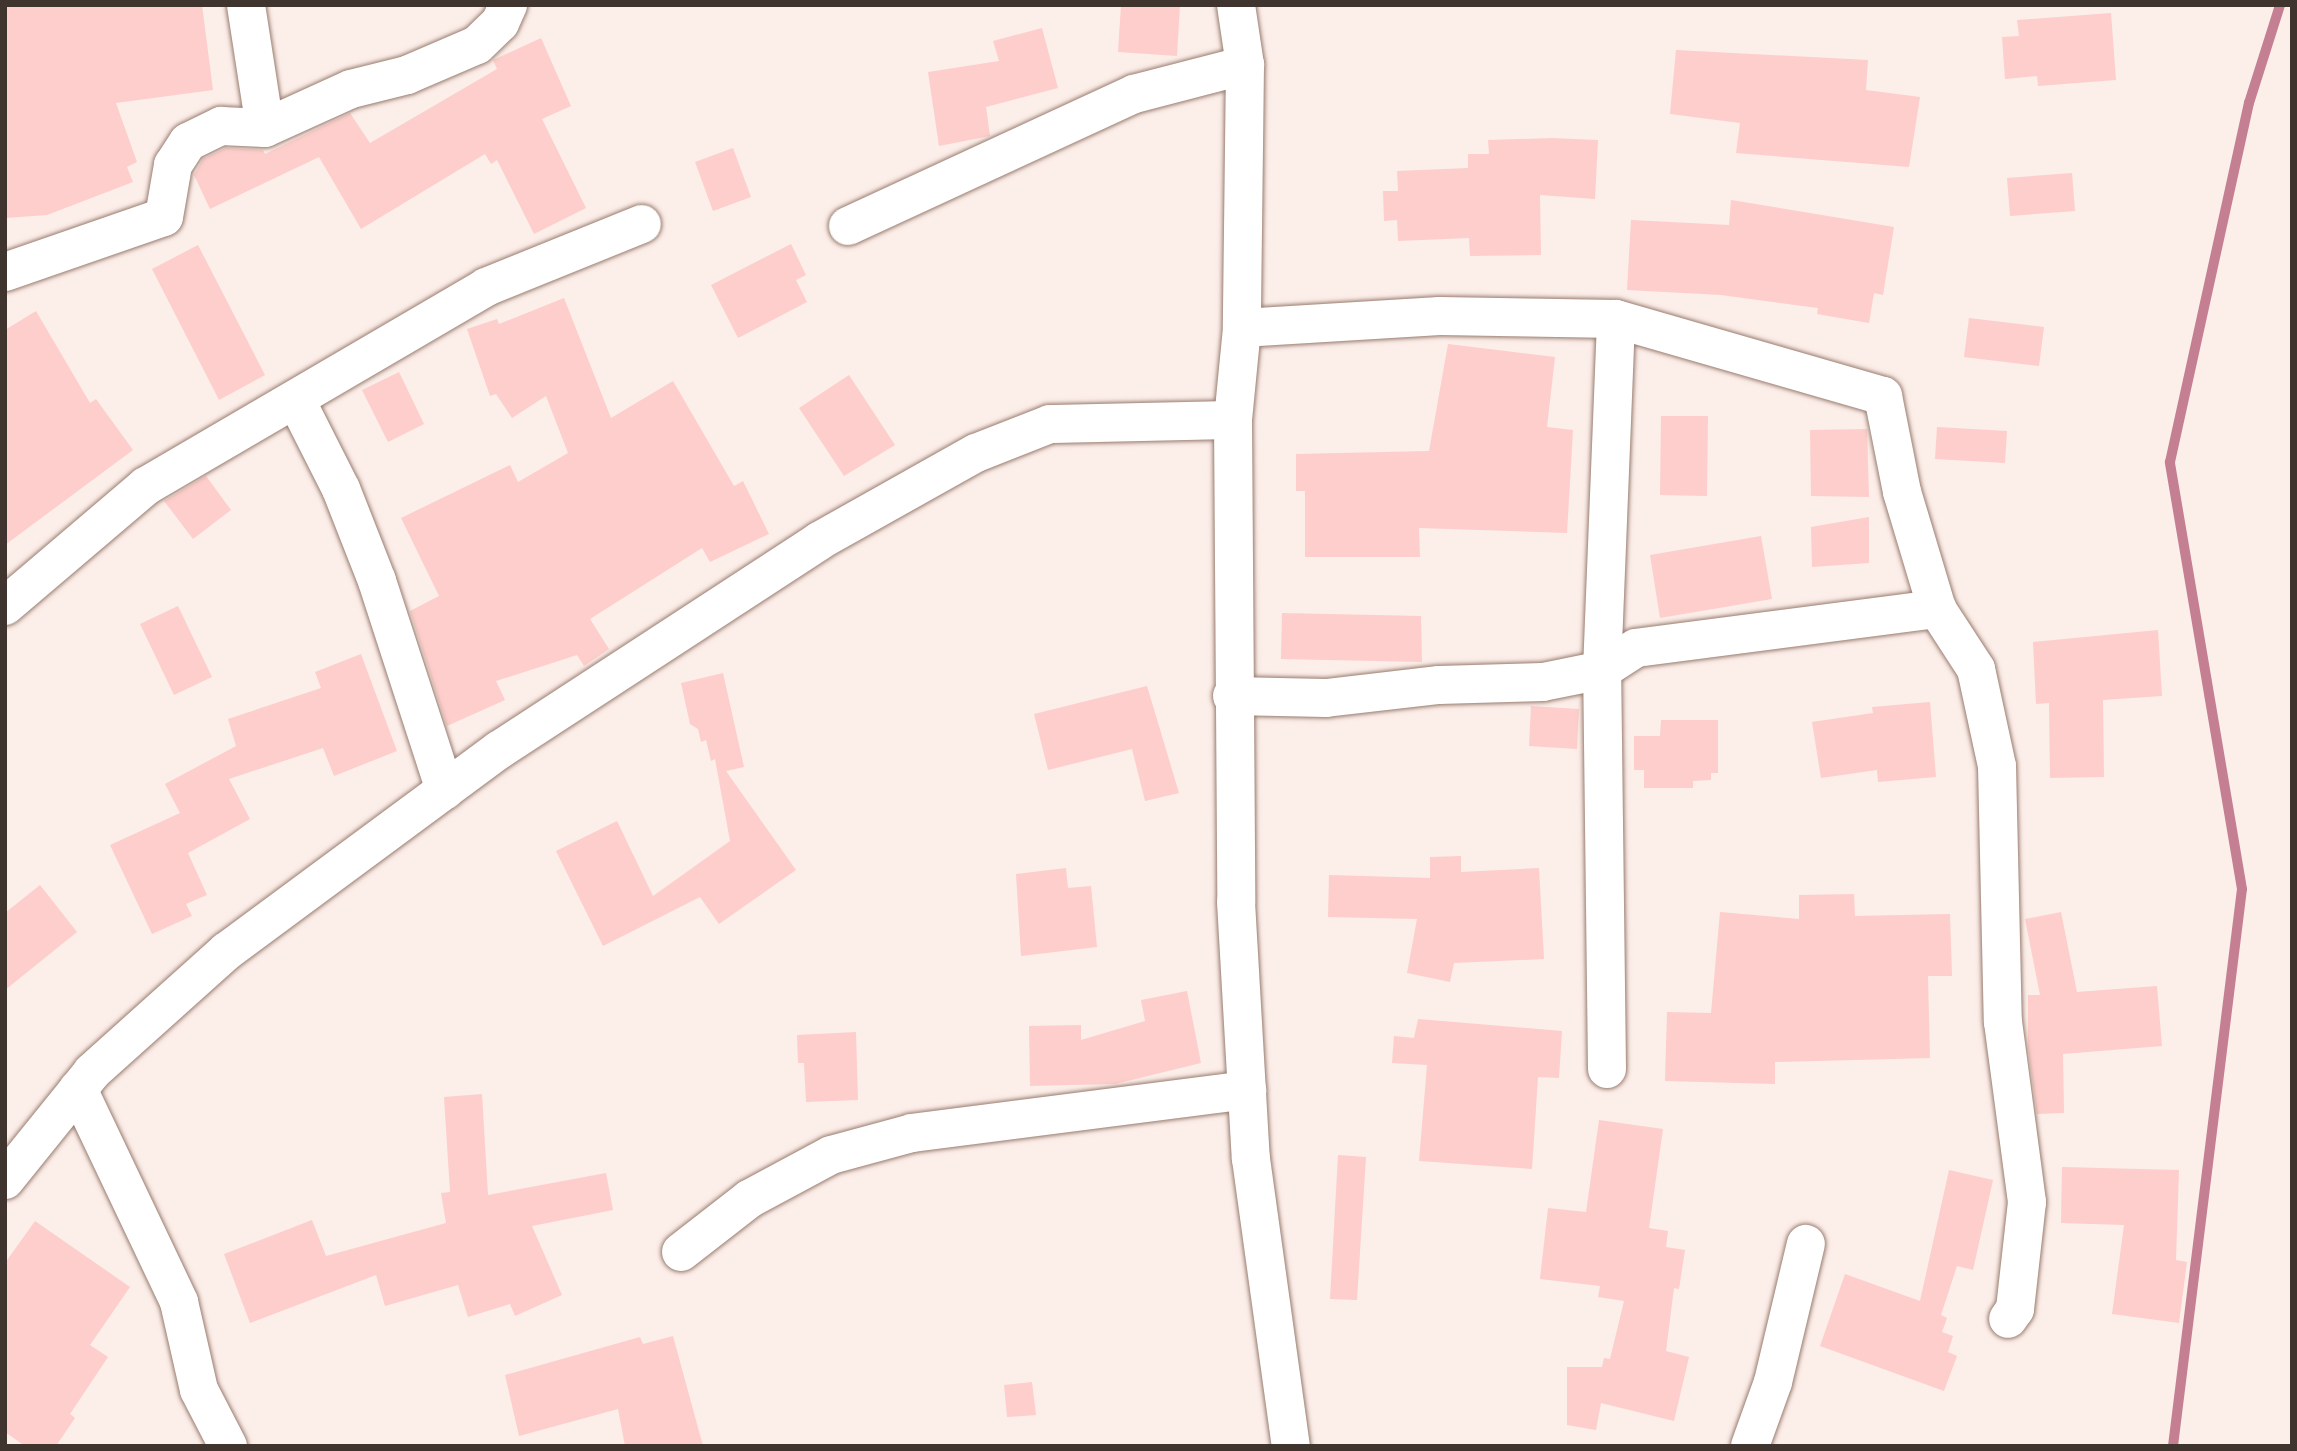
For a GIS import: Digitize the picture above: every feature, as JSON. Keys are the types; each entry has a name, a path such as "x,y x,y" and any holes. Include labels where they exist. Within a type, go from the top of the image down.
{"street":[{"path":"246,5 265,128"},
{"path":"5,272 164,217 173,164 188,142 221,126 265,128 351,89 407,75 477,46 500,23 508,5"},
{"path":"1236,5 1245,65 1242,328 1233,420 1232,696 1247,1090 1251,1159 1291,1446"},
{"path":"848,226 1134,94 1245,65"},
{"path":"5,606 146,486 296,400 485,286 642,224"},
{"path":"1242,328 1440,316 1616,319 1884,396 1902,492 1937,609 1976,669 1997,766 2003,1022 2027,1202 2015,1309 2008,1319"},
{"path":"1606,1069 1602,670 1616,319"},
{"path":"296,400 341,489 377,581 444,790"},
{"path":"5,1180 78,1089 227,951 444,790 819,541 976,453 1050,424 1233,420"},
{"path":"1232,696 1326,698 1439,685 1543,682 1602,670 1636,648 1937,609"},
{"path":"78,1089 179,1302 199,1390 228,1446"},
{"path":"681,1252 749,1199 831,1155 912,1133 1247,1090"},
{"path":"1750,1446 1773,1382 1806,1244"}],"building":[{"path":"5,5 202,5 213,90 116,103 137,162 127,167 133,182 47,215 5,218"},
{"path":"1121,5 1180,5 1177,56 1118,52"},
{"path":"2111,13 2116,80 2038,86 2037,76 2005,79 2002,37 2019,36 2017,20"},
{"path":"1042,28 1058,88 986,107 990,136 939,146 928,72 999,61 993,41"},
{"path":"541,38 571,106 542,119 586,208 534,234 497,160 491,164 485,154 361,229 319,157 210,209 194,175 203,159 226,148 263,150 265,154 350,113 370,143 497,69 493,60"},
{"path":"1676,50 1868,60 1866,90 1920,97 1909,167 1736,153 1740,123 1670,114"},
{"path":"1488,140 1598,140 1595,199 1540,195 1541,255 1470,256 1469,238 1398,241 1397,220 1384,221 1383,191 1398,191 1397,171 1468,168 1468,154 1489,154"},
{"path":"733,148 751,197 713,211 695,162"},
{"path":"2072,173 2075,211 2010,216 2007,178"},
{"path":"1731,200 1894,227 1883,295 1874,293 1869,323 1817,314 1818,308 1721,295 1627,290 1631,220 1729,225"},
{"path":"791,244 806,275 796,280 807,302 738,338 711,285"},
{"path":"198,245 265,375 219,400 152,269"},
{"path":"564,298 611,418 673,381 734,486 743,481 769,534 710,562 702,548 590,619 609,649 584,666 577,655 496,681 505,700 447,726 410,611 439,596 401,518 510,465 518,482 568,453 546,396 512,418 496,394 490,396 467,329 497,319 499,324"},
{"path":"36,311 90,403 96,399 133,450 5,545 5,330"},
{"path":"1969,318 2044,327 2039,366 1964,357"},
{"path":"1448,344 1555,357 1547,427 1573,430 1567,533 1419,528 1420,557 1305,557 1305,491 1296,491 1296,454 1429,451"},
{"path":"399,372 424,424 388,442 362,390"},
{"path":"849,375 895,445 844,476 799,408"},
{"path":"1661,416 1708,416 1707,496 1660,495"},
{"path":"1937,427 2007,431 2005,463 1935,459"},
{"path":"1867,429 1869,497 1811,496 1810,430"},
{"path":"206,476 231,510 193,539 164,501"},
{"path":"1869,517 1869,563 1812,567 1811,527"},
{"path":"1761,536 1772,599 1660,618 1650,555"},
{"path":"178,606 212,677 174,695 140,624"},
{"path":"1282,613 1421,616 1422,662 1281,659"},
{"path":"2158,630 2162,696 2103,700 2104,777 2050,778 2049,703 2036,704 2033,642"},
{"path":"361,654 397,751 334,776 323,748 229,779 250,819 188,853 207,895 186,904 192,916 152,934 110,845 180,813 165,784 236,746 228,719 321,688 315,672"},
{"path":"723,673 744,767 726,771 796,870 719,924 700,897 603,946 556,851 617,821 653,896 730,841 715,759 711,761 706,740 701,742 698,729 690,724 681,683"},
{"path":"1147,686 1179,793 1145,801 1132,749 1048,770 1034,714"},
{"path":"1930,702 1936,777 1878,782 1877,770 1821,778 1812,722 1873,713 1872,707"},
{"path":"1531,706 1579,709 1577,749 1529,746"},
{"path":"1661,720 1718,720 1718,773 1711,773 1711,780 1693,781 1693,788 1644,788 1644,770 1634,770 1634,736 1660,736"},
{"path":"1461,856 1461,872 1539,868 1544,959 1454,963 1450,982 1407,973 1417,919 1328,917 1329,875 1430,878 1430,857"},
{"path":"1066,868 1068,888 1091,886 1097,947 1021,956 1016,874"},
{"path":"40,885 77,932 5,990 5,913"},
{"path":"1854,894 1855,916 1950,914 1952,976 1928,976 1930,1058 1775,1062 1775,1084 1665,1081 1667,1012 1711,1013 1720,912 1799,919 1799,895"},
{"path":"2061,912 2077,992 2157,986 2162,1046 2063,1054 2064,1113 2037,1114 2028,1047 2028,995 2040,995 2025,919"},
{"path":"1187,991 1201,1063 1115,1084 1030,1086 1029,1026 1081,1025 1081,1040 1145,1021 1141,1000"},
{"path":"1418,1019 1562,1031 1559,1078 1538,1077 1532,1169 1419,1161 1427,1065 1392,1063 1394,1036 1414,1038"},
{"path":"856,1032 858,1100 806,1102 804,1063 798,1063 797,1035"},
{"path":"482,1094 488,1195 606,1173 613,1210 532,1226 562,1295 515,1316 510,1304 468,1317 458,1285 385,1306 376,1275 250,1323 224,1254 312,1220 326,1256 446,1223 441,1193 450,1192 444,1097"},
{"path":"1599,1120 1663,1129 1649,1228 1668,1231 1666,1247 1685,1250 1679,1289 1674,1288 1666,1351 1689,1357 1674,1421 1601,1403 1596,1430 1567,1425 1567,1367 1602,1367 1604,1358 1610,1359 1624,1301 1598,1297 1600,1286 1540,1279 1548,1208 1586,1212"},
{"path":"1338,1155 1366,1157 1357,1300 1330,1299"},
{"path":"2062,1167 2179,1170 2176,1260 2187,1262 2179,1323 2112,1314 2124,1225 2061,1223"},
{"path":"1949,1170 1993,1180 1973,1270 1957,1266 1941,1315 1947,1318 1942,1332 1953,1336 1948,1352 1957,1356 1944,1391 1820,1346 1845,1274 1920,1301"},
{"path":"35,1221 130,1287 90,1345 108,1357 70,1414 75,1418 56,1446 25,1446 5,1432 5,1263"},
{"path":"673,1336 703,1446 625,1446 618,1409 519,1436 505,1375 640,1337 643,1344"},
{"path":"1032,1382 1036,1415 1007,1417 1004,1385"}],"waterway":[{"path":"2173,1446 2242,889 2170,462 2249,103 2280,5"}]}
